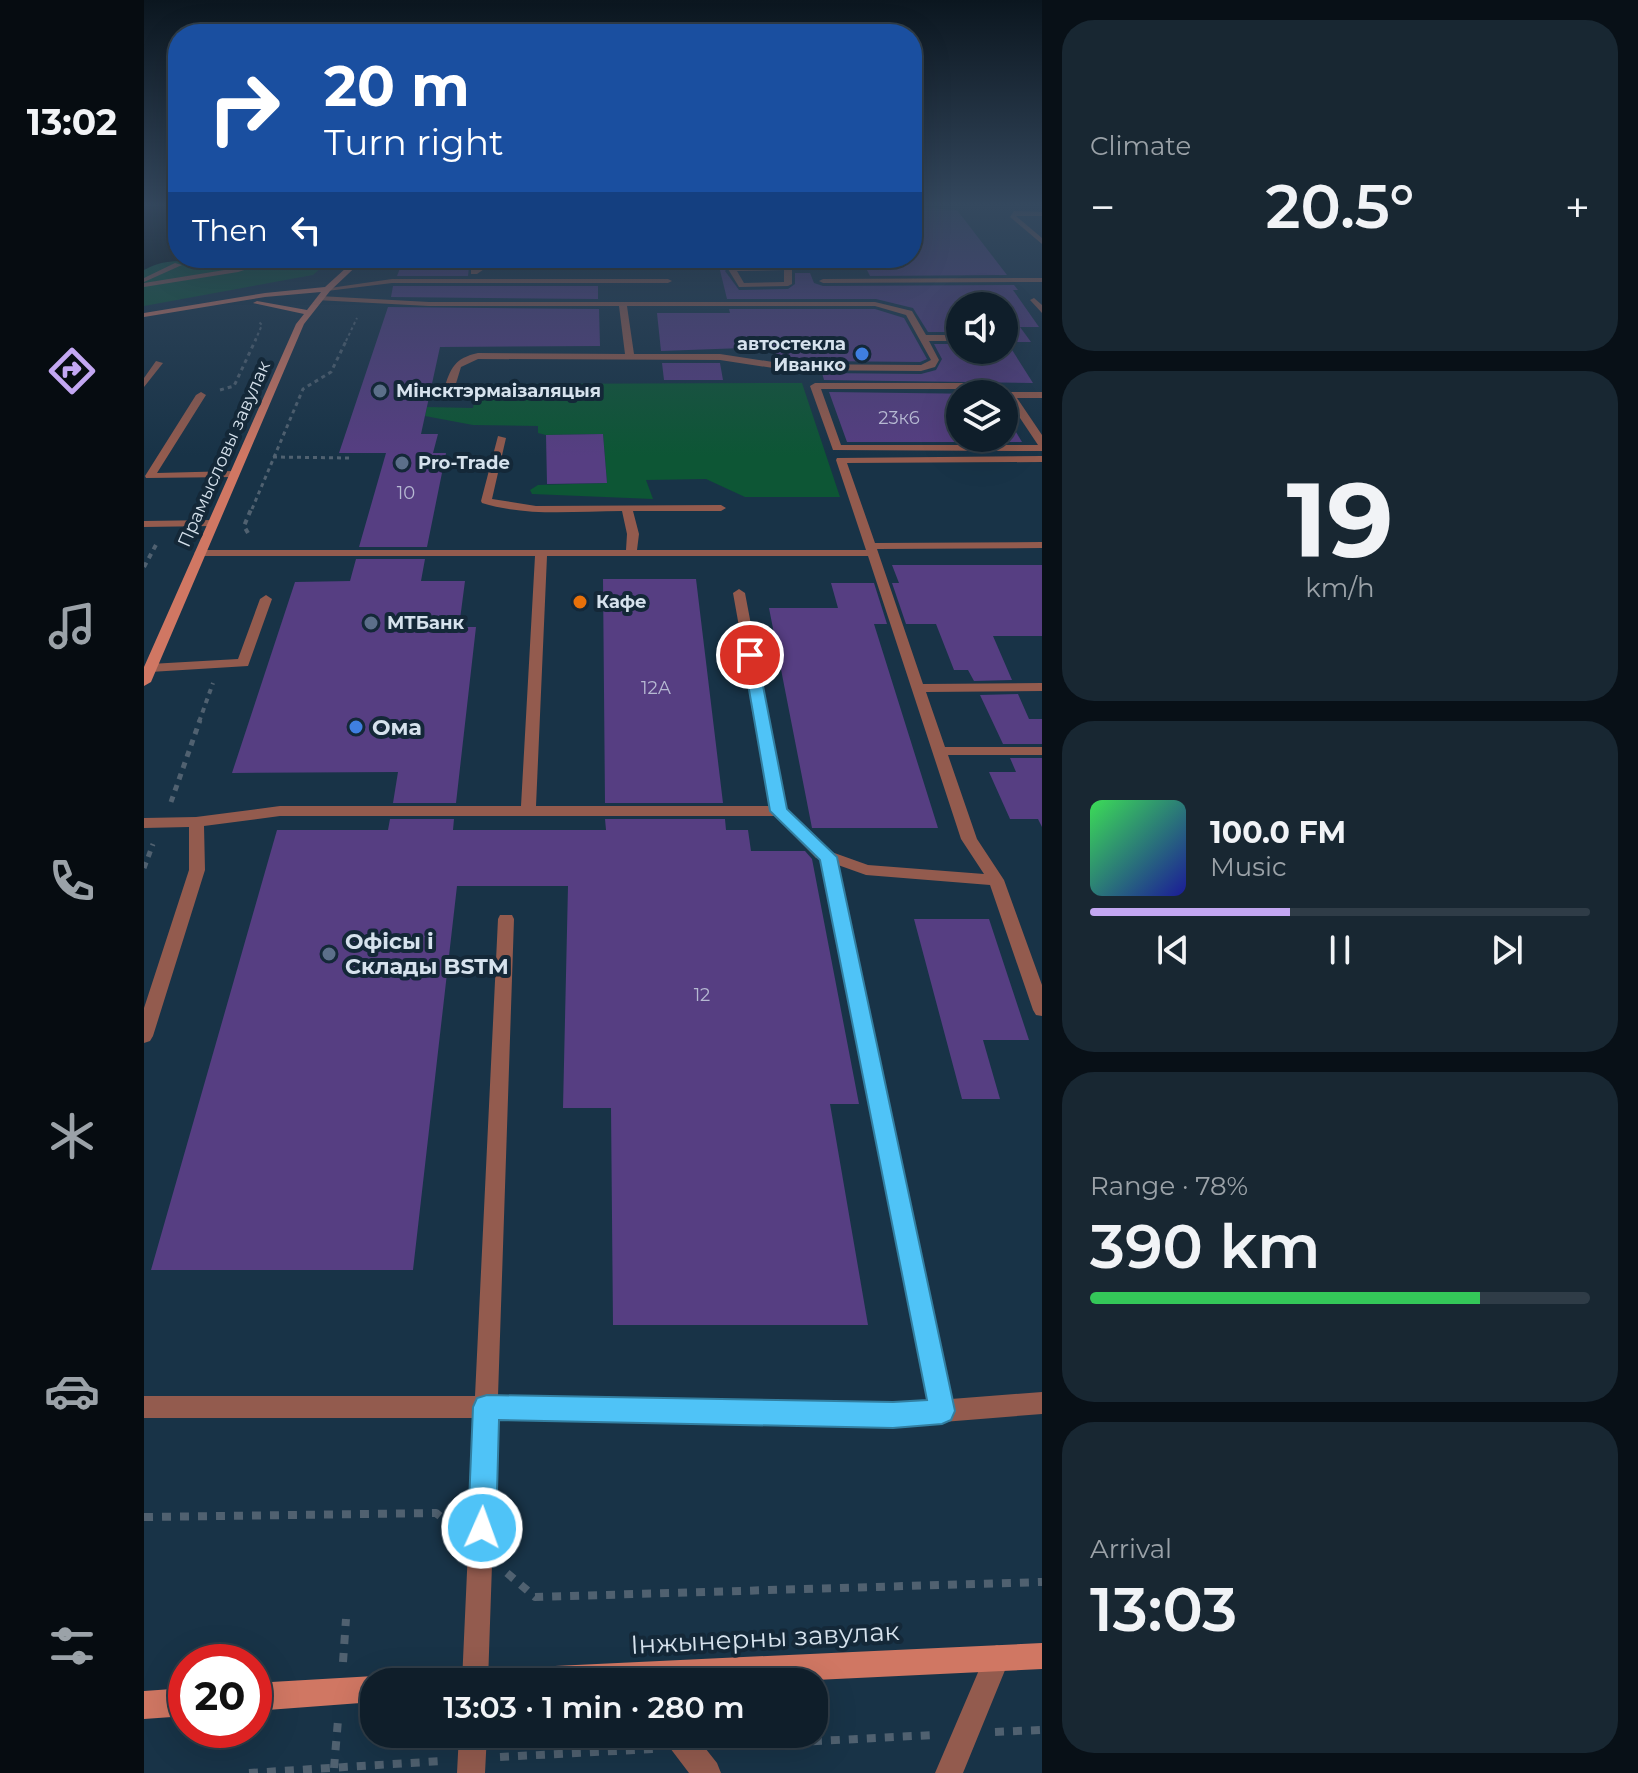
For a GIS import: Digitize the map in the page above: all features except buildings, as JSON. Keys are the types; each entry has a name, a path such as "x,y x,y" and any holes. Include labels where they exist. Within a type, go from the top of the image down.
{"street":[{"path":"144,315 265,295 319,290"},
{"name":"Прамысловы завулак","path":"146,677 307,312 326,290"},
{"path":"144,322 257,303 319,298"},
{"path":"257,303 307,312"},
{"name":"Інжынерны завулак","path":"816,1668 1042,1656"},
{"path":"272,1696 360,1690"},
{"path":"144,1705 168,1703"}],"lane":[{"path":"319,298 429,304 875,304 909,313 935,360 932,365 921,368 786,367 720,357 478,356 462,359 454,365 449,390"},
{"path":"1034,300 1042,311"},
{"path":"623,304 630,357"},
{"path":"922,338 946,338"},
{"path":"144,384 159,363"},
{"path":"946,386 815,386 837,448 946,446"},
{"path":"147,476 201,395"},
{"path":"1018,395 1042,395"},
{"path":"1018,406 1042,445"},
{"path":"501,438 486,501 498,506 721,508"},
{"path":"1018,445 1042,445"},
{"path":"1042,459 841,460 969,839 996,880 1042,1010"},
{"path":"147,476 234,474"},
{"path":"627,508 633,534 631,554"},
{"path":"144,524 212,523"},
{"path":"200,553 631,554 1042,545"},
{"path":"528,811 541,554"},
{"path":"739,593 779,811 821,854 866,870 996,880"},
{"path":"146,677 243,663 266,599"},
{"path":"918,688 1042,687"},
{"path":"940,751 1042,751"},
{"path":"144,823 196,822 280,811 779,811"},
{"path":"144,1036 197,870 196,822"},
{"path":"828,857 942,1411"},
{"path":"476,1668 506,919"},
{"path":"144,1407 487,1407 893,1415 1042,1403"},
{"path":"949,1773 997,1658"},
{"path":"687,1748 707,1773"}],"path":[{"path":"201,395 234,386 262,325"},
{"path":"273,457 350,458"},
{"path":"144,1517 436,1513 535,1597 1042,1582"},
{"path":"828,1737 1042,1730"},
{"path":"249,1773 577,1748"}],"shaded area":[{"path":"144,290 1042,290 1042,1773 144,1773"}],"green space":[{"path":"144,290 233,290 144,306"},
{"path":"802,383 840,497 745,497 706,479 646,480 653,499 532,494 530,490 538,485 607,483 603,434 546,435 538,433 538,426 473,425 425,416 427,407 473,408 478,384"}],"place":[{"name":"автостекла Иванко","path":"862,354"},
{"name":"Мінсктэрмаізаляцыя","path":"380,391"},
{"name":"Pro-Trade","path":"402,463"},
{"name":"Кафе","path":"580,602"},
{"name":"МТБанк","path":"371,623"},
{"name":"Ома","path":"356,727"},
{"name":"Офісы і Склады BSTM","path":"329,954"}],"route":[{"path":"482,1528 487,1407 893,1415 942,1411 828,857 821,854 779,811 750,655"}]}
